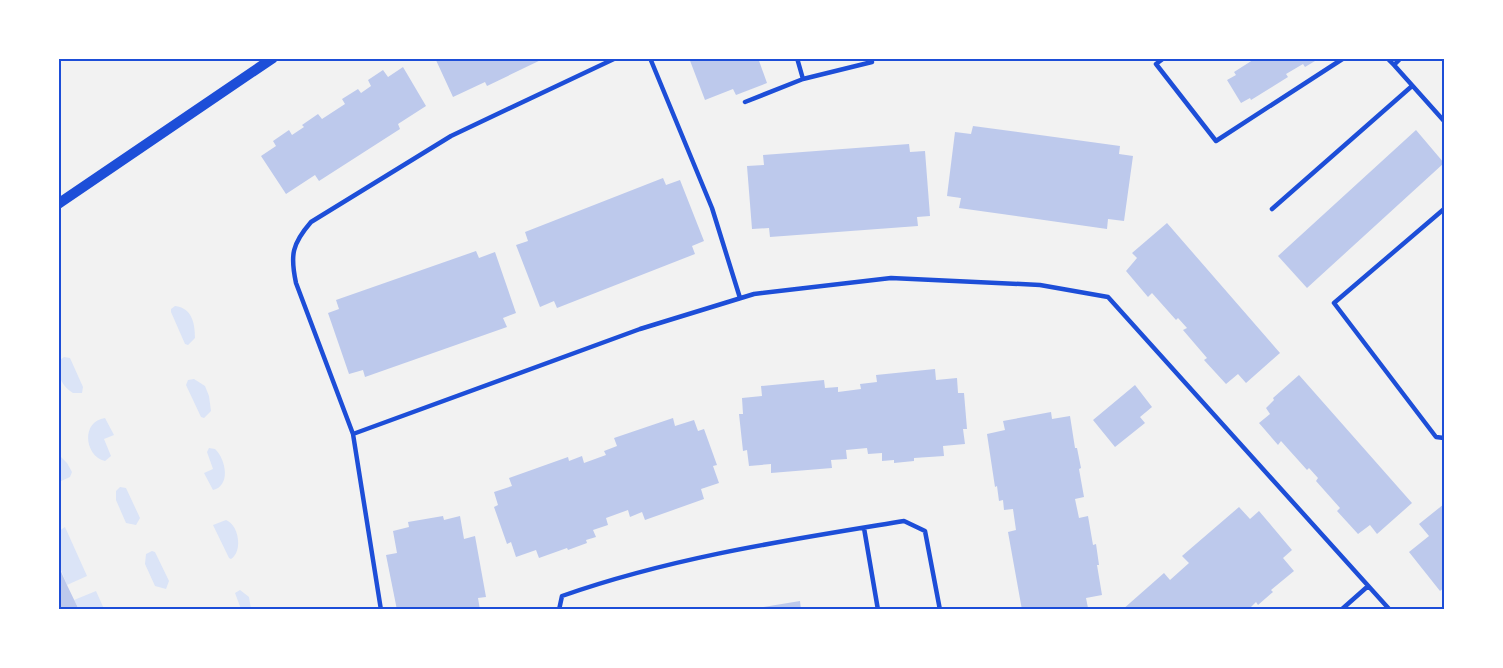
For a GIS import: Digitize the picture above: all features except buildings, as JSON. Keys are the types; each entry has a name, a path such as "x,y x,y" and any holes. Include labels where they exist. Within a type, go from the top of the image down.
{"street":[{"path":"58,204 273,58"}],"lane":[{"path":"381,609 353,434 296,283 292,266 293,249 300,235 311,222 451,136 616,58"},
{"path":"650,58 712,208 740,298"},
{"path":"796,58 803,79"},
{"path":"1164,58 1156,64 1216,141 1344,58"},
{"path":"1387,58 1444,121"},
{"path":"1394,65 1401,58"},
{"path":"745,102 803,79 872,62"},
{"path":"1272,209 1412,86"},
{"path":"1444,209 1334,303 1436,437 1444,438"},
{"path":"353,434 640,329 754,294 891,278 1040,285 1108,297 1248,451 1367,587 1390,609"},
{"path":"559,609 562,596 608,580 725,551 904,521 925,531 940,609"},
{"path":"864,528 878,609"},
{"path":"1341,609 1367,587"}],"shaded area":[{"path":"175,306 189,313 193,322 195,338 188,345 185,344 171,312"},
{"path":"64,357 70,358 83,387 82,393 73,393 63,383 59,374 59,365 60,360"},
{"path":"194,379 205,386 209,396 211,411 204,418 201,417 186,385 188,380"},
{"path":"105,418 114,435 104,439 111,456 105,461 93,453 88,439 92,425"},
{"path":"209,448 219,453 225,472 219,488 213,490 204,473 213,469 207,452"},
{"path":"59,455 72,472 70,477 59,482"},
{"path":"120,487 126,488 140,518 136,525 126,523 116,500 116,491"},
{"path":"226,520 234,527 238,538 237,550 231,559 213,525"},
{"path":"65,527 87,576 67,585 59,565 59,531"},
{"path":"155,552 169,581 166,589 155,586 145,564 146,554"},
{"path":"240,590 249,597 251,609 241,609 235,593"},
{"path":"96,591 104,609 79,609 74,600"}]}
